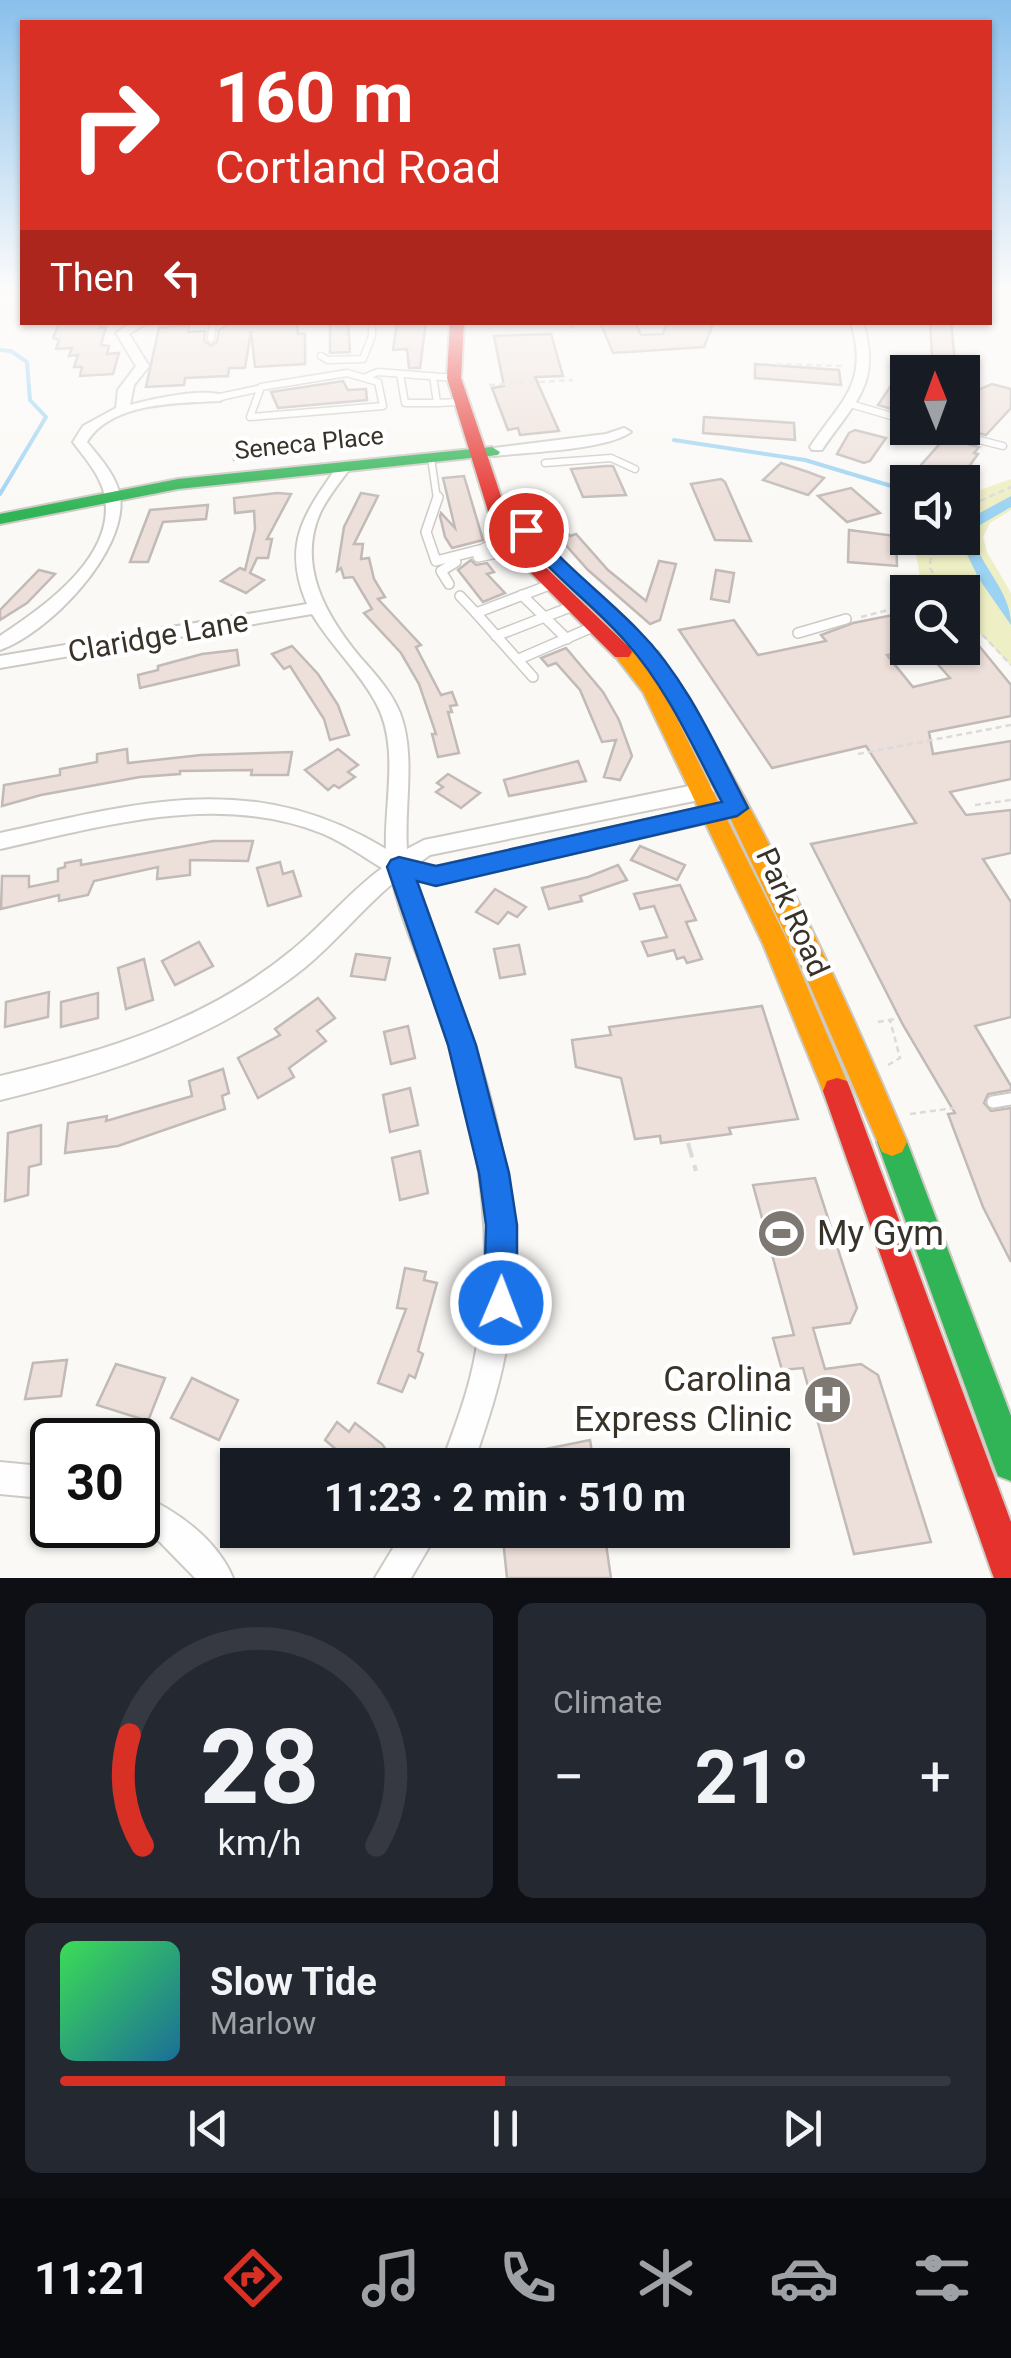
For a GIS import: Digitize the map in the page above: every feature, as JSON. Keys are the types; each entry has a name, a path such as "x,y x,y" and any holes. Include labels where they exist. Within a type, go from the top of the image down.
{"main road":[{"name":"Park Road","path":"447,366 444,377 448,402 486,452 533,541 571,582 632,635 689,712 776,944 861,1150 1011,1573"},
{"name":"Park Road","path":"472,366 497,511 552,584 652,689 720,800 880,1110 1011,1463"},
{"name":"Seneca Place","path":"4,519 178,484 486,452"}],"street":[{"path":"123,410 126,385 143,366"},
{"path":"817,447 858,392 865,366"},
{"path":"0,644 47,610 82,577 111,526 112,496 106,475 82,445 81,437 99,420 123,410 220,397"},
{"name":"Seneca Place","path":"486,452 609,438 624,432"},
{"path":"344,467 314,511 304,545 306,584 316,608 374,684 393,721 398,750 399,867 462,1045 494,1173 501,1225 501,1303 492,1353 462,1448"},
{"name":"Claridge Lane","path":"0,662 316,608"},
{"path":"0,1088 110,1062 203,1025 246,1000 286,968 320,939 367,888 424,848 720,800"},
{"path":"0,840 170,806 214,803 278,812 322,825 357,839 399,867"},
{"path":"0,1478 30,1481"},
{"path":"160,1521 188,1542 216,1578"},
{"path":"392,1578 411,1548"}],"lane":[{"path":"366,376 378,372 444,377"},
{"path":"220,397 258,389 347,373 378,382 382,406 254,420 250,417 258,389"},
{"path":"400,374 406,403 448,402"},
{"path":"848,403 890,415"},
{"path":"980,440 1004,446"},
{"path":"431,458 440,494 424,521 424,533 436,561 516,541"},
{"path":"545,463 611,458 636,469"},
{"path":"449,584 441,573 443,568 516,541"},
{"path":"476,613 552,584"},
{"path":"522,595 567,638"},
{"path":"460,596 534,676"},
{"path":"496,636 573,606"},
{"path":"798,633 846,619"},
{"path":"519,659 595,626"},
{"path":"993,1102 1011,1099"}],"path":[{"path":"833,366 846,366"},
{"path":"490,385 573,380"},
{"path":"980,500 1011,487"},
{"path":"846,619 890,608"},
{"path":"980,632 1011,665"},
{"path":"858,754 1011,725"},
{"path":"975,805 1011,800"},
{"path":"878,1022 893,1019 900,1058 888,1066"},
{"path":"904,1114 954,1108"},
{"path":"688,1142 696,1172"}],"green space":[{"path":"1011,479 1011,510 990,523 983,537 987,552 1011,593 1011,666 980,634 980,575 920,575 916,555 980,555 980,490"}],"water":[{"path":"1011,496 1011,507 980,525 980,513"},
{"path":"980,554 1007,602 1011,625 980,575 967,555"}],"building":[{"path":"115,366 113,374 80,376 82,367 74,367"},
{"path":"151,366 245,366 229,368 228,376 185,378 184,385 146,387"},
{"path":"500,366 560,366 563,376 535,377 559,431 520,435 518,428 508,430 492,388 504,386"},
{"path":"755,366 839,370 841,385 755,378"},
{"path":"343,381 348,390 366,389 367,400 278,408 271,392"},
{"path":"992,384 1011,389 1011,408 986,435 980,434 980,389"},
{"path":"890,387 890,409 878,405"},
{"path":"704,417 794,423 795,440 703,433"},
{"path":"855,430 886,438 870,461 864,463 837,454"},
{"path":"276,444 277,457 234,460 233,446"},
{"path":"939,445 979,447 970,465 921,465"},
{"path":"781,463 824,478 808,495 763,480"},
{"path":"613,466 626,495 583,497 571,469"},
{"path":"464,476 483,540 452,548 440,516 441,513 455,528 443,478"},
{"path":"721,479 751,541 715,540 691,484"},
{"path":"851,488 880,513 847,522 818,496"},
{"path":"361,493 378,496 354,544 363,544 361,559 369,558 374,579 385,597 378,599 421,645 416,647 441,695 452,692 457,705 450,706 452,712 448,712 459,753 438,757 432,734 436,734 419,684 401,653 364,613 372,609 353,577 344,578 341,568 337,571 344,527"},
{"path":"291,494 267,539 272,539 268,558 257,558 250,573 264,580 246,593 221,581 240,568 245,570 255,529 254,511 235,513 234,498"},
{"path":"208,505 206,519 163,522 148,562 130,562 150,510"},
{"path":"562,528 570,536 576,534 608,570 646,601 659,561 676,564 660,620 650,624 588,570 556,534"},
{"path":"849,530 890,535 890,555 897,555 897,566 848,562"},
{"path":"471,560 476,565 487,563 494,572 487,574 505,593 483,602 458,570"},
{"path":"39,570 55,574 27,603 0,620 0,610"},
{"path":"716,570 734,573 729,602 711,599"},
{"path":"890,616 890,665 895,665 913,687 950,678 938,665 980,665 980,647 1011,685 1011,716 929,732 933,754 1011,741 1011,779 950,792 966,815 1011,810 1011,853 983,859 1011,902 1011,1017 975,1026 1011,1086 1011,1090 988,1094 984,1103 991,1111 1011,1108 1011,1262 983,1207 948,1114 955,1113 903,1025 811,844 916,823 866,746 772,768 679,630 734,620 758,655 826,641 821,635"},
{"path":"292,646 318,674 338,705 349,735 330,740 324,719 290,666 284,669 272,654"},
{"path":"566,648 603,692 619,720 632,756 620,780 604,777 616,740 602,742 580,690 556,663 548,666 541,658"},
{"path":"237,650 239,665 140,688 138,675 158,670 158,666 202,654"},
{"path":"127,749 128,763 201,755 292,752 288,775 251,775 252,770 180,771 41,795 2,806 4,785 60,775 60,769 97,762 97,754"},
{"path":"338,749 358,765 348,772 355,777 328,790 305,770"},
{"path":"578,761 586,781 509,796 504,780"},
{"path":"448,774 480,793 461,808 436,792 443,787 437,783"},
{"path":"213,841 253,841 248,861 190,860 190,875 157,879 158,867 94,881 88,895 59,901 59,895 1,909 2,876 29,876 29,887 58,881 58,869 65,867 65,863 81,860 81,865"},
{"path":"640,846 685,865 677,880 631,860"},
{"path":"280,862 283,874 293,871 301,896 268,906 257,868"},
{"path":"618,865 627,880 580,896 582,901 549,909 542,888"},
{"path":"680,885 696,920 686,922 702,959 687,963 684,957 677,959 674,950 648,956 642,942 667,937 654,906 640,909 634,894"},
{"path":"495,889 526,907 517,917 508,912 498,924 476,912"},
{"path":"199,942 213,966 175,985 162,961"},
{"path":"519,945 525,974 500,978 494,949"},
{"path":"356,954 390,958 385,980 351,976"},
{"path":"144,959 153,1000 126,1009 118,968"},
{"path":"49,992 48,1017 5,1027 6,1002"},
{"path":"98,993 98,1018 61,1027 61,1002"},
{"path":"318,998 335,1018 317,1031 326,1041 289,1068 294,1077 258,1098 238,1058 280,1035 275,1029"},
{"path":"762,1006 798,1119 729,1128 731,1134 661,1143 660,1136 635,1139 621,1078 576,1067 572,1040 611,1035 609,1027"},
{"path":"408,1026 415,1058 391,1064 384,1032"},
{"path":"223,1069 229,1093 222,1096 225,1109 118,1146 65,1153 68,1123 107,1116 106,1121 192,1096 189,1081"},
{"path":"410,1088 418,1125 390,1132 383,1095"},
{"path":"41,1125 41,1164 29,1167 28,1195 5,1201 8,1133"},
{"path":"420,1151 428,1193 400,1200 392,1158"},
{"path":"815,1178 857,1308 850,1323 813,1328 825,1369 861,1364 878,1375 931,1542 854,1554 803,1368 782,1370 773,1338 794,1335 753,1185"},
{"path":"405,1268 426,1272 424,1280 437,1283 418,1351 423,1354 415,1378 409,1375 402,1392 378,1383 406,1309 397,1308"},
{"path":"67,1360 61,1396 25,1399 33,1363"},
{"path":"116,1364 165,1378 149,1418 97,1405"},
{"path":"192,1378 238,1400 219,1440 171,1418"},
{"path":"337,1422 349,1432 355,1423 385,1448 334,1448 325,1440"},
{"path":"590,1440 591,1448 551,1448"},
{"path":"504,1548 607,1548 611,1578 507,1578"}],"waterway":[{"path":"0,494 46,417 30,400 27,366"},
{"path":"674,440 805,460 890,486"}],"traffic: fast":[{"path":"0,519 178,484 492,452"},
{"path":"892,1142 1011,1463"}],"traffic: slow":[{"path":"622,652 652,689 776,944 837,1091"},
{"path":"651,657 704,740 820,978 892,1142"}],"traffic: jam":[{"path":"455,366 454,378 497,511 534,566 622,652"},
{"path":"837,1091 1011,1573"}],"place":[{"name":"My Gym","path":"782,1233"},
{"name":"Carolina Express Clinic","path":"827,1399"}],"route":[{"path":"501,1303 501,1225 494,1173 462,1045 399,867 436,876 737,808 689,712 650,656 550,561 526,530"}]}
